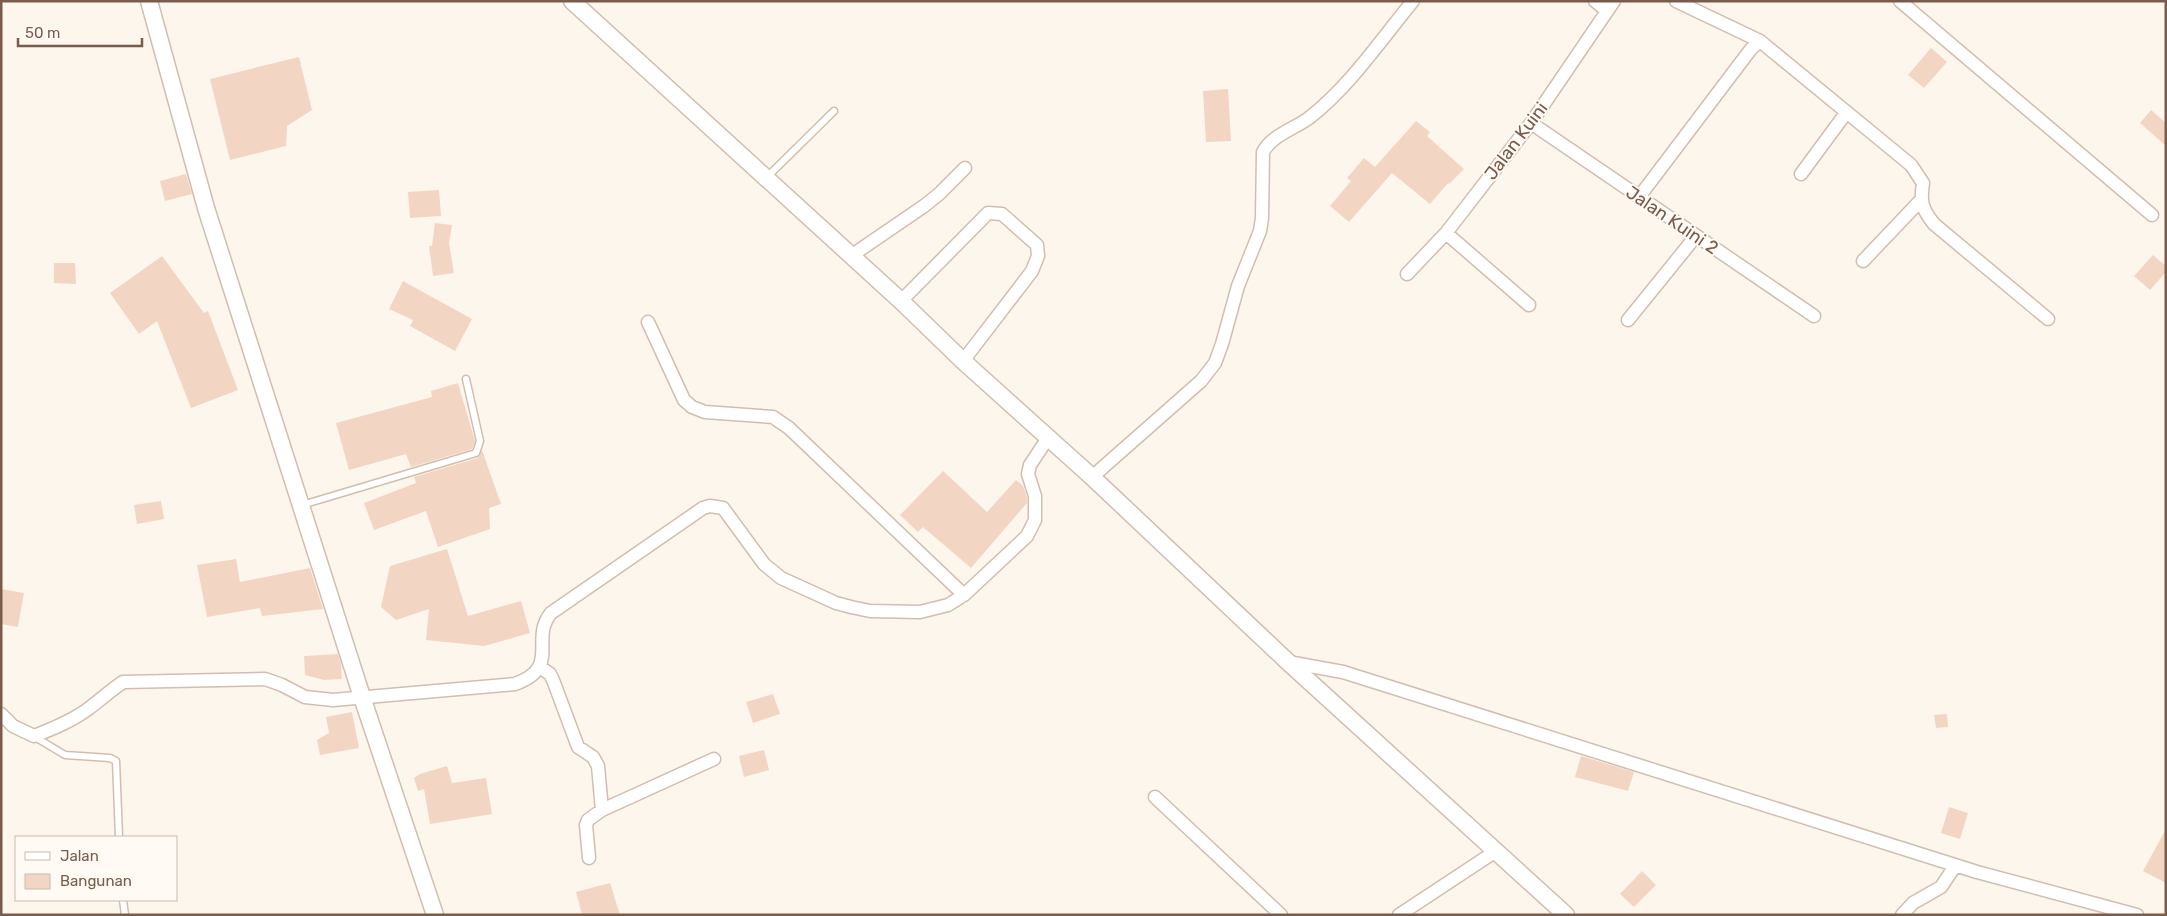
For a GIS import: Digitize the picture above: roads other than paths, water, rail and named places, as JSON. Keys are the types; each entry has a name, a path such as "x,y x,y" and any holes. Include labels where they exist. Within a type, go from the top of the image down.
{"street":[{"path":"149,1 206,208 362,697 435,915"},
{"path":"572,1 901,301 963,361 1092,477 1288,662 1566,915"},
{"path":"1092,477 1201,381 1215,363 1238,286 1260,230 1262,218 1263,152 1267,144 1306,120 1330,102 1413,1"},
{"path":"1595,1 1611,6"},
{"path":"1676,1 1760,41 1911,165 1923,183 1921,200 1926,214 1934,224 2048,319"},
{"path":"1900,1 2152,215"},
{"name":"Jalan Kuini","path":"1408,274 1446,233 1531,123 1611,6"},
{"path":"1639,197 1751,49 1760,41"},
{"path":"1801,174 1846,113"},
{"name":"Jalan Kuini 2","path":"1531,123 1814,316"},
{"path":"851,256 940,194 965,168"},
{"path":"1863,260 1921,200"},
{"path":"901,301 988,213 1002,214 1037,245 1038,256 1032,271 963,361"},
{"path":"1446,233 1530,305"},
{"path":"1628,320 1696,236"},
{"path":"648,322 684,400 692,407 705,412 773,417 789,428 964,595"},
{"path":"1,714 13,726 34,736 60,726 87,710 123,682 265,679 282,685 305,697 319,700 515,684 535,674 540,667 544,626 546,619 551,613 703,508 710,506 723,508 764,564 774,573 836,603 870,611 920,612 948,604 964,595 1028,536 1035,520 1035,496 1028,474 1030,465 1048,438"},
{"path":"1288,662 1343,672 1955,866 2137,915"},
{"path":"540,667 550,674 553,680 578,747 593,757 596,762 602,810"},
{"path":"589,858 586,825 588,820 602,810 714,759"},
{"path":"1155,797 1281,915"},
{"path":"1399,915 1496,851"},
{"path":"1902,915 1913,903 1941,887 1955,866"}],"lane":[{"path":"766,178 834,111"},
{"path":"301,506 476,453 480,441 466,379"},
{"path":"34,736 65,755 110,758 116,761 119,836"},
{"path":"123,901 125,915"}]}
